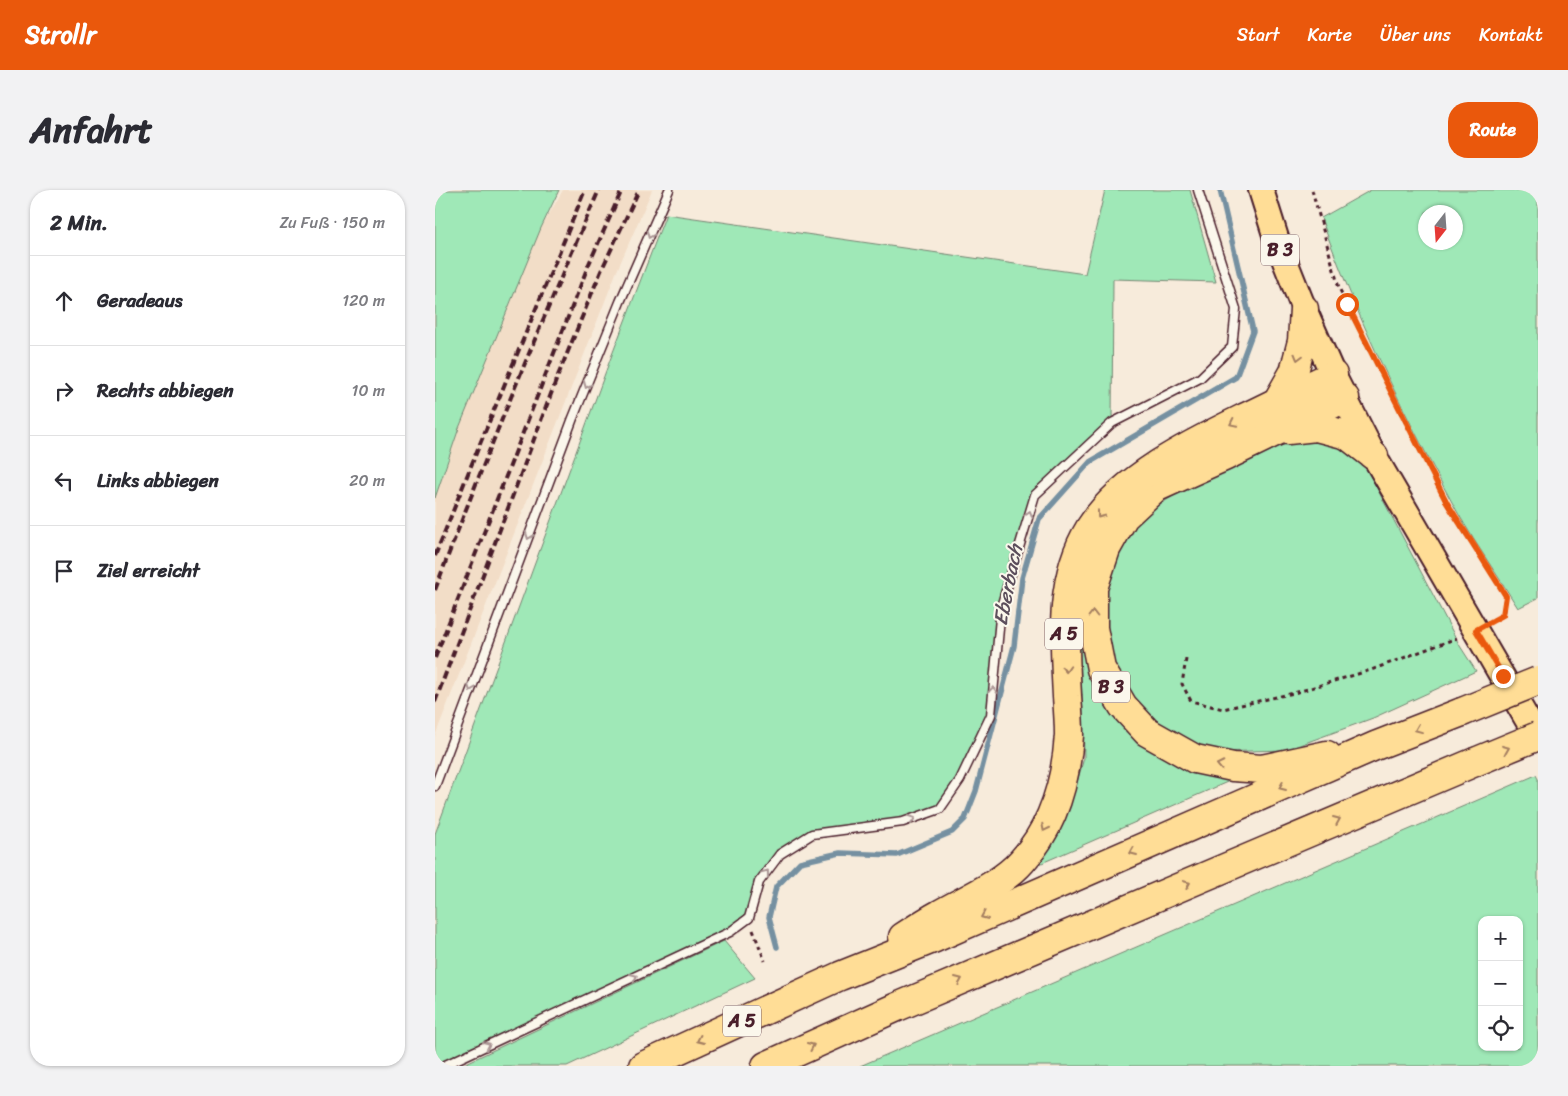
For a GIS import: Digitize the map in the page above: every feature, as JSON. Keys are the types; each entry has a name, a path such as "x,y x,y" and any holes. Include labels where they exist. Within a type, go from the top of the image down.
{"highway":[{"path":"1277,402 1294,372 1302,341 1304,309"},
{"name":"A 5","path":"840,976 938,915 992,886 1021,862 1040,837 1057,804 1065,772 1069,733 1064,633 1067,587 1077,556 1090,528 1106,507 1143,473 1204,437 1277,402 1339,386"},
{"name":"B 3","path":"1339,386 1276,432 1155,488 1124,517 1106,549 1093,588 1093,628 1101,669 1123,706 1147,732 1195,759 1233,767 1262,769 1303,759 1375,746"},
{"name":"B 3","path":"1276,432 1316,427 1347,436 1374,456"},
{"name":"A 5","path":"643,1066 840,976 945,934 1375,746 1538,681"},
{"path":"766,1066 915,999 1538,737"}],"main road":[{"name":"B 3","path":"1261,190 1277,241 1304,309 1339,386 1374,456 1538,737"}],"lane":[{"path":"435,786 573,418 669,190"},
{"path":"443,1066 730,932 749,918 759,882 780,854 812,834 903,822 940,809 960,780 991,715 1001,607 1035,495 1112,423 1200,378 1232,347 1236,309 1198,190"}],"path":[{"path":"1187,659 1182,684 1191,701 1223,709 1294,693 1371,670 1476,630 1503,615 1506,596 1447,503 1339,288 1312,190"},
{"path":"749,918 765,962"}],"shaded area":[{"path":"563,190 652,190 616,273 435,736 435,498 459,428 541,228"}],"green space":[{"path":"435,190 559,190 541,228 459,428 435,498"},
{"path":"1105,190 1190,190 1216,282 1113,279 1112,423 1035,495 1001,607 991,715 960,780 940,809 903,822 812,834 780,854 759,882 749,918 730,932 443,1066 435,1066 435,834 610,360 666,214 1085,274"},
{"path":"1371,190 1538,190 1538,598 1518,608 1473,539 1420,443 1367,332 1321,218"},
{"path":"1314,394 1324,397 1316,404 1211,448 1172,470 1132,499 1121,511 1103,539 1096,554 1087,585 1084,638 1094,670 1103,690 1119,716 1145,740 1183,764 1208,771 1241,776 1035,866 1053,841 1071,803 1084,758 1077,605 1086,565 1099,535 1119,506 1147,479 1183,456 1302,397"},
{"path":"1308,439 1341,444 1361,458 1460,646 1476,671 1373,718 1286,750 1214,752 1172,736 1134,704 1116,671 1103,624 1108,579 1126,537 1150,510 1192,485 1276,447"},
{"path":"1536,775 1538,779 1538,1066 860,1066"},
{"path":"724,941 755,978 567,1066 460,1066"}],"waterway":[{"name":"Eberbach","path":"777,947 769,917 776,887 800,862 840,853 897,855 952,832 965,819 976,791 1014,646 1022,578 1039,519 1090,462 1236,377 1253,331 1220,190"}],"railway":[{"path":"435,556 585,190"},
{"path":"435,590 514,389 599,190"},
{"path":"435,658 588,266 622,190"},
{"path":"435,702 557,378 601,271 639,190"}],"route":[{"path":"1347,304 1447,503 1506,596 1503,615 1476,630 1503,676"}]}
